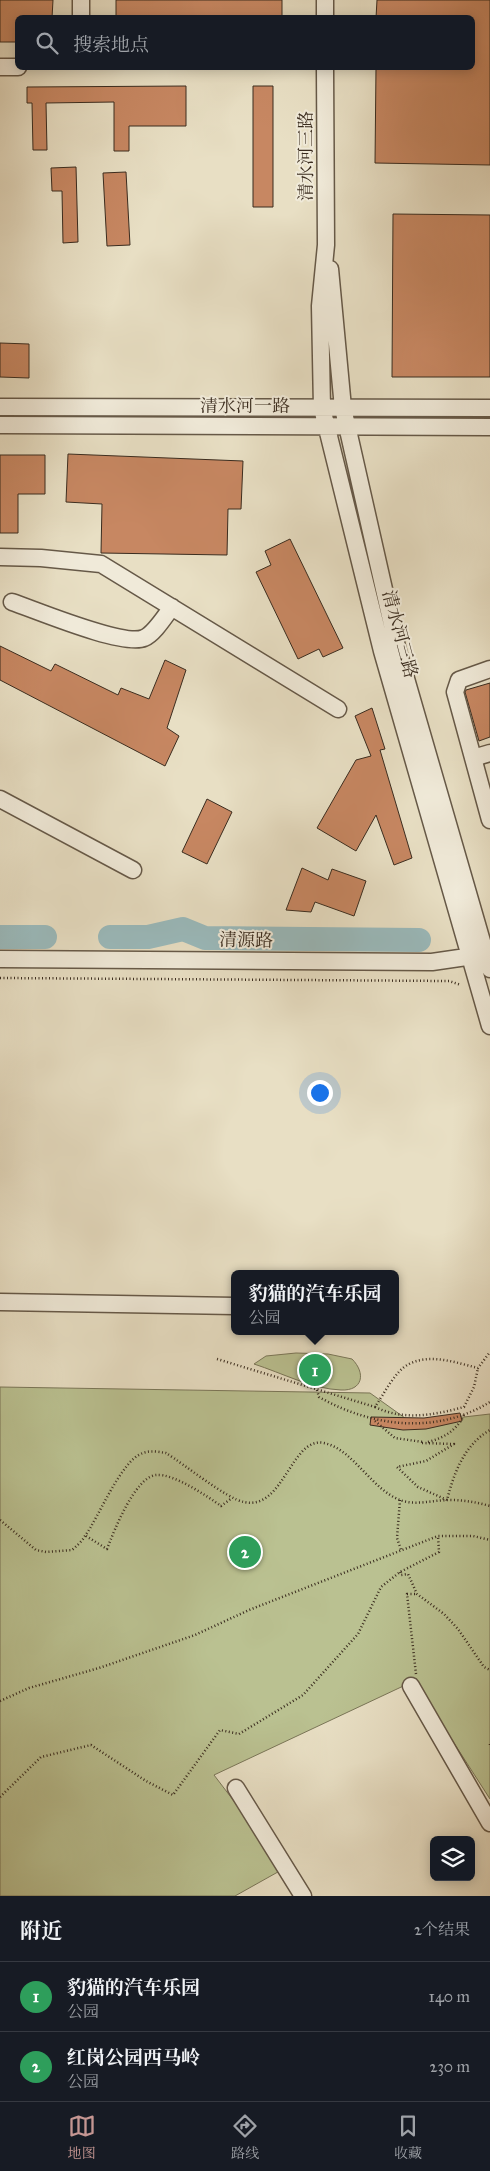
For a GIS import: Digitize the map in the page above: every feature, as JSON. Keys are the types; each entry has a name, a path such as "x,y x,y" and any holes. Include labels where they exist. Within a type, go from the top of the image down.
{"street":[{"path":"81,0 81,15"},
{"path":"325,0 325,15"},
{"path":"0,67 15,67"},
{"name":"清水河三路","path":"325,70 326,245 320,306 322,408 382,651 484,960"},
{"name":"清水河三路","path":"326,245 334,299 343,408 398,651 484,960 490,1026"},
{"name":"清水河一路","path":"0,407 490,408"},
{"name":"清水河一路","path":"0,426 490,427"},
{"path":"0,557 41,558 102,564 338,709"},
{"path":"12,602 94,631 130,641 145,638 172,607"},
{"path":"490,669 459,680 455,692 490,820"},
{"path":"473,758 490,753"},
{"path":"0,799 133,870"},
{"name":"清源路","path":"0,959 432,962 484,960"},
{"name":"清源路","path":"0,967 432,970 484,960"},
{"path":"0,1302 231,1306"},
{"path":"412,1688 490,1822"},
{"path":"236,1788 303,1896"}],"path":[{"path":"0,978 449,981 461,985"},
{"path":"217,1359 287,1379 375,1407 391,1414 417,1416 442,1413 464,1406 474,1387 478,1368 490,1352"},
{"path":"375,1407 395,1378 408,1364 431,1358 478,1368"},
{"path":"317,1390 319,1397 335,1406 374,1420 392,1423 425,1423 464,1414 490,1402"},
{"path":"422,1442 449,1433 459,1425 464,1414"},
{"path":"374,1420 384,1431 395,1438 454,1444 426,1461 397,1467 418,1487 446,1500"},
{"path":"446,1500 453,1476 468,1448 490,1430"},
{"path":"0,1520 36,1550 46,1552 72,1550 86,1536 113,1486 129,1464 142,1453 154,1451 166,1453 232,1498 245,1503 262,1500 274,1492 301,1453 312,1444 324,1443 340,1450 388,1494 400,1500 421,1503 470,1500 490,1506"},
{"path":"86,1536 107,1549 137,1488 146,1479 155,1474 167,1476 204,1494 221,1506 232,1498"},
{"path":"400,1500 396,1538 401,1550"},
{"path":"0,1797 41,1757 91,1746 146,1781 173,1795 220,1730 240,1734 303,1695 358,1634 381,1587 400,1572 439,1552 438,1536"},
{"path":"0,1701 29,1688 99,1668 195,1634 249,1610 438,1536 473,1536 490,1540"},
{"path":"400,1572 401,1575 408,1574 417,1594 444,1614 458,1629 484,1667 490,1670"},
{"path":"412,1688 417,1679 407,1594 417,1594"}],"green space":[{"path":"296,1353 328,1354 352,1359 359,1370 360,1380 354,1388 348,1390 330,1389 308,1384 254,1364 266,1356"},
{"path":"0,1387 370,1393 412,1423 490,1414 490,1799 414,1681 214,1775 285,1868 235,1896 0,1896"}],"building":[{"path":"0,0 53,0 52,15 15,15 15,42 0,42"},
{"path":"116,0 282,0 282,15 116,15"},
{"path":"377,0 490,0 490,165 375,163 376,70 475,70 475,15 376,15"},
{"path":"186,86 186,126 129,126 129,151 114,151 114,102 46,103 47,150 33,150 32,103 27,103 27,87"},
{"path":"253,86 273,86 273,207 253,207"},
{"path":"76,167 78,242 63,243 62,191 52,191 51,168"},
{"path":"126,172 130,245 107,246 103,173"},
{"path":"393,214 490,215 490,377 392,377"},
{"path":"0,343 29,344 29,378 0,377"},
{"path":"68,454 243,461 241,509 228,509 227,555 101,553 102,504 66,502"},
{"path":"0,455 45,455 45,494 18,494 18,533 0,533"},
{"path":"290,539 343,648 323,657 319,649 298,659 256,572 271,565 265,551"},
{"path":"0,646 51,671 55,664 118,695 121,688 149,699 165,660 186,670 167,728 179,736 165,766 0,680"},
{"path":"490,683 490,737 479,741 465,692 466,690"},
{"path":"372,708 385,749 380,750 412,858 394,865 376,815 356,851 317,828 356,760 371,756 355,716"},
{"path":"207,799 232,812 207,864 182,852"},
{"path":"302,868 328,880 332,869 366,881 354,916 315,902 311,912 286,910"},
{"path":"460,1413 462,1421 426,1429 403,1430 370,1425 371,1417 424,1418"}],"waterway":[{"path":"110,937 148,937 183,929 205,938 419,940"},
{"path":"0,937 45,937"}],"place":[{"name":"豹猫的汽车乐园","path":"315,1370"},
{"name":"红岗公园西马岭","path":"245,1552"}]}
